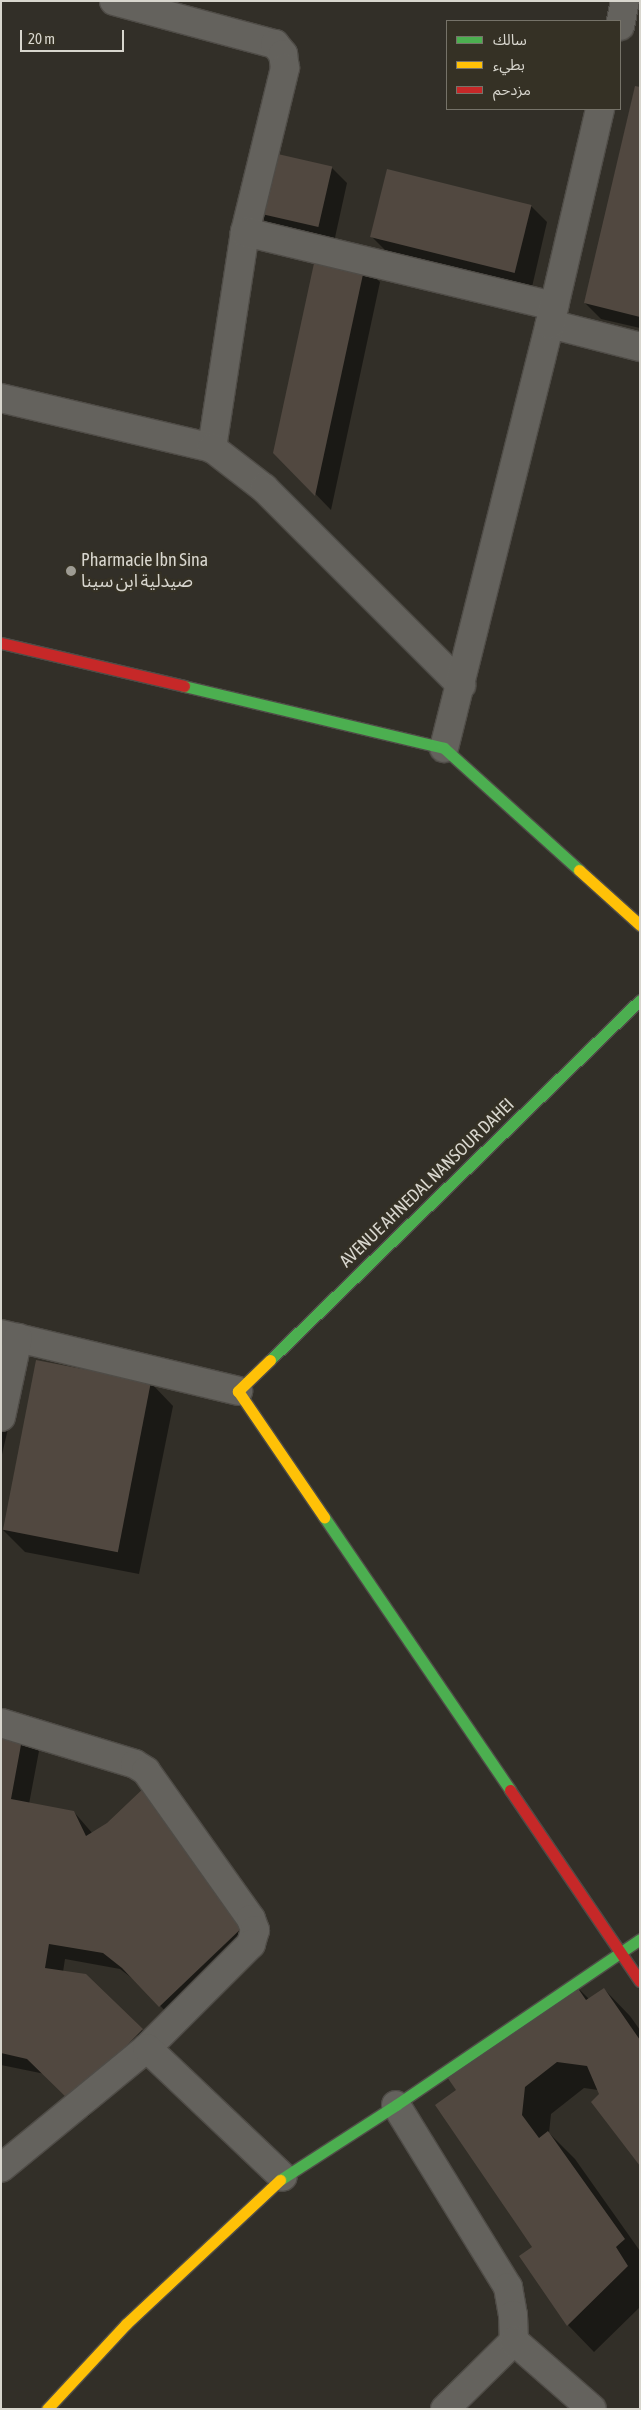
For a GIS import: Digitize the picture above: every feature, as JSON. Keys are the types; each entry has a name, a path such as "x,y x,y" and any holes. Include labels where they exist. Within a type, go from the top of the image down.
{"street":[{"path":"114,1 275,44 283,54 285,68 245,232 212,448"},
{"path":"444,748 552,315 600,110"},
{"path":"245,232 552,315 640,347"},
{"path":"1,398 212,448 264,488 461,685"},
{"path":"1,643 444,748 640,925"},
{"name":"AVENUE AHNEDAL NANSOUR DAHEI","path":"238,1390 640,1000"},
{"path":"1,1416 10,1336 238,1390 640,1981"},
{"path":"1,1723 135,1764 146,1771 251,1919 256,1930 251,1944 147,2048 1,2168"},
{"path":"47,2409 126,2324 283,2176 396,2105 640,1940"},
{"path":"147,2048 283,2176"},
{"path":"396,2105 508,2287 513,2315 514,2341 592,2409"},
{"path":"445,2409 514,2341"}],"building":[{"path":"635,86 640,87 640,317 584,303"},
{"path":"269,152 332,167 318,227 255,212"},
{"path":"387,169 532,205 515,273 370,237"},
{"path":"316,254 365,265 315,496 273,453"},
{"path":"36,1360 151,1382 118,1552 3,1530"},
{"path":"1,1730 23,1734 11,1799 74,1811 86,1836 107,1823 149,1783 247,1923 159,2007 122,1968 103,1953 49,1944 45,1968 86,1974 143,2029 71,2102 27,2059 1,2053"},
{"path":"575,1984 586,2000 604,1988 640,2040 640,2166 591,2102 599,2094 587,2066 557,2062 525,2087 522,2115 539,2138 548,2131 625,2239 616,2247 628,2266 567,2326 519,2256 532,2247 435,2105 456,2090 445,2074"}],"traffic: fast":[{"path":"184,686 444,748 579,870"},
{"path":"270,1360 640,1000"},
{"path":"324,1517 510,1790"},
{"path":"280,2180 396,2105 640,1939"}],"traffic: slow":[{"path":"579,870 640,925"},
{"path":"270,1360 238,1391 324,1517"},
{"path":"47,2409 126,2324 280,2180"}],"traffic: jam":[{"path":"1,643 184,686"},
{"path":"510,1790 640,1981"}],"place":[{"name":"Pharmacie Ibn Sina صيدلية ابن سينا","path":"71,571"}]}
